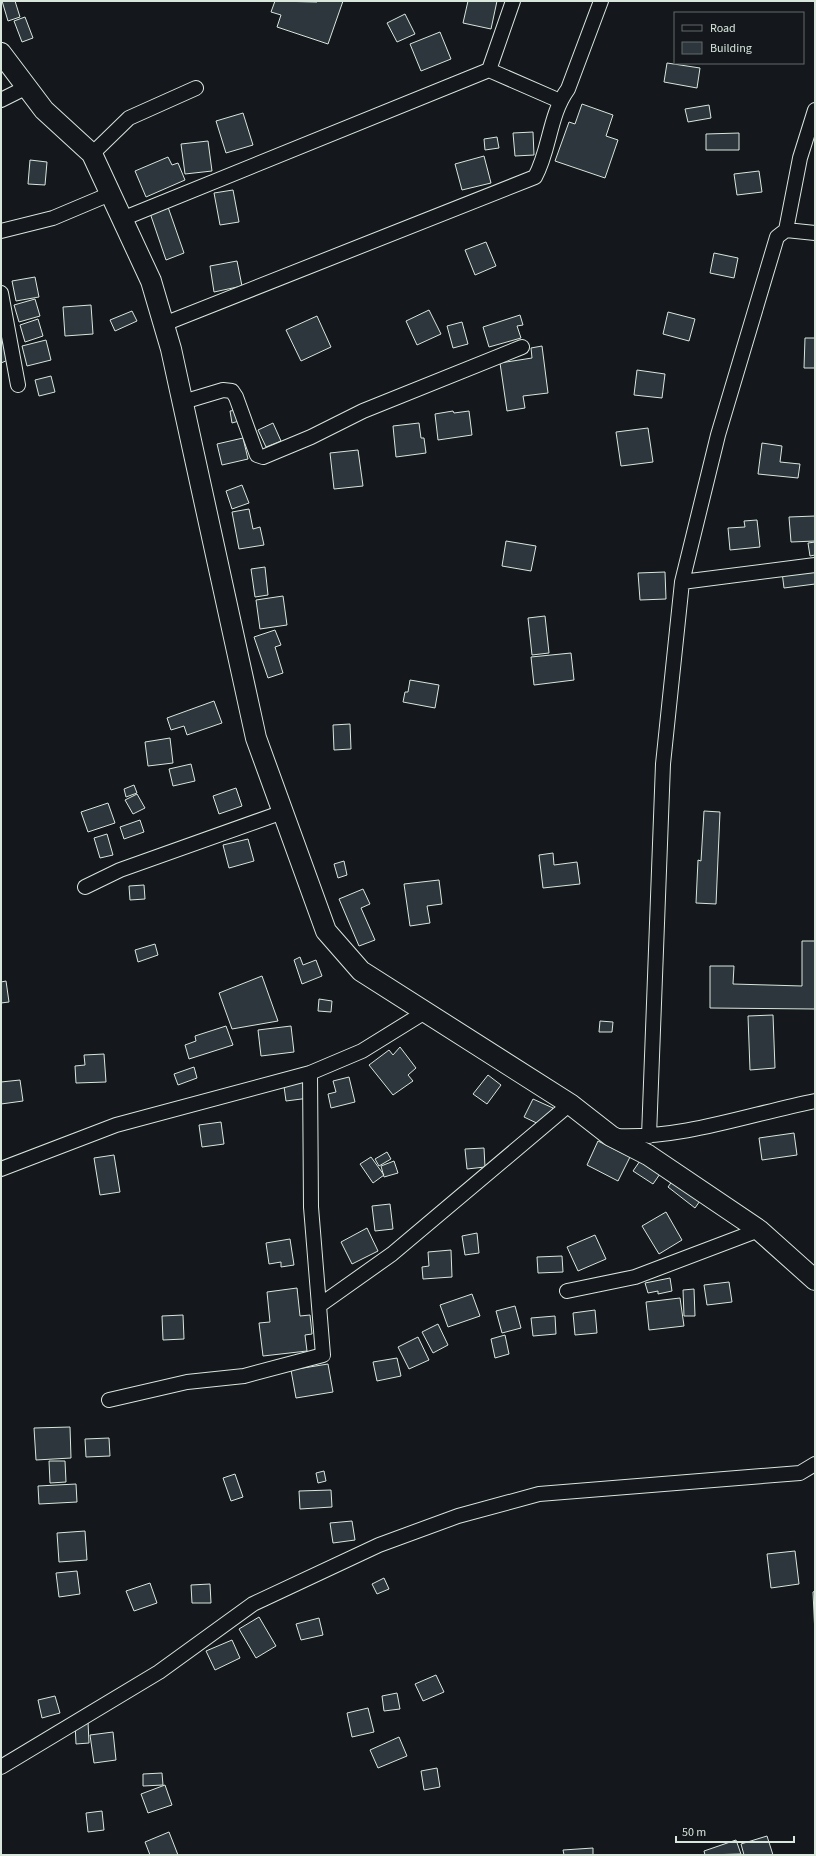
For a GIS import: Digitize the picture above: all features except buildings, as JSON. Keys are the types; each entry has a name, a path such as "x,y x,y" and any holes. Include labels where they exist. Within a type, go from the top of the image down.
{"street":[{"path":"489,70 513,1"},
{"path":"164,324 534,178 543,163 560,101 568,89 601,1"},
{"path":"1,53 44,110 92,154 151,281 164,324 183,402 256,738 326,931 361,971 570,1104 611,1136 648,1155 759,1230 815,1280"},
{"path":"122,218 489,70 560,101"},
{"path":"1,100 27,87"},
{"path":"92,154 129,118 196,88"},
{"path":"649,1136 663,764 682,582 718,435 777,237 786,230 800,158 815,110"},
{"path":"1,231 53,218 110,194"},
{"path":"786,230 815,233"},
{"path":"1,293 18,385"},
{"path":"183,402 223,390 232,391 236,397 257,455 263,457 311,437 363,411 522,347"},
{"path":"682,582 815,565"},
{"path":"85,887 120,870 283,812"},
{"path":"1,1169 116,1124 310,1073 362,1051 425,1012"},
{"path":"109,1400 187,1382 244,1376 323,1355 311,1207 310,1073"},
{"path":"611,1136 649,1136 724,1124 771,1110 815,1101"},
{"path":"320,1305 392,1254 570,1104"},
{"path":"567,1291 635,1277 759,1230"},
{"path":"1,1767 160,1672 253,1604 386,1542 458,1516 539,1494 800,1473 815,1464"}]}
